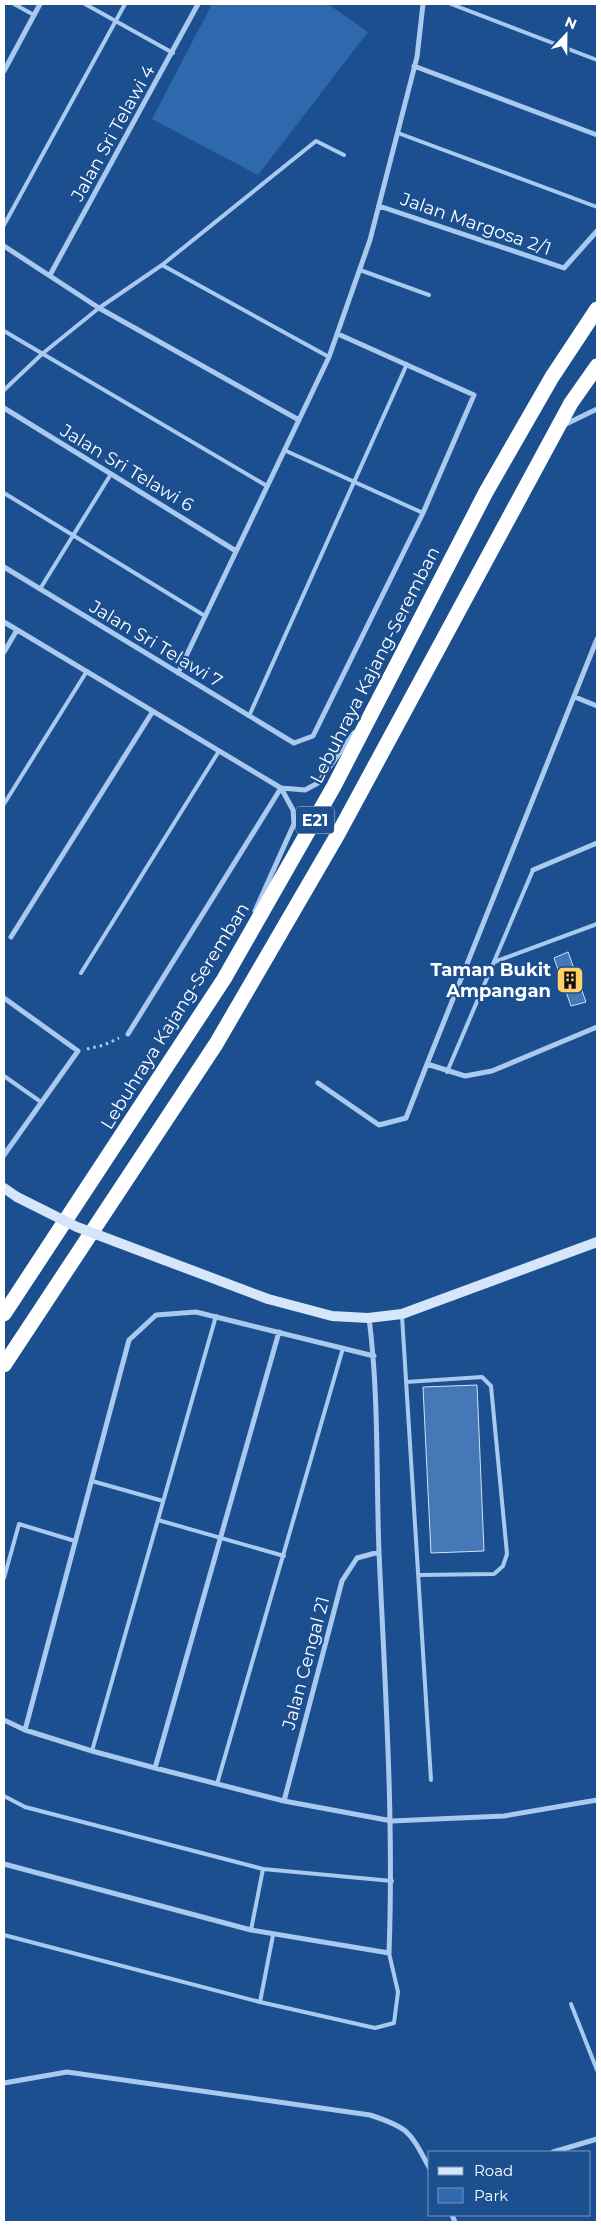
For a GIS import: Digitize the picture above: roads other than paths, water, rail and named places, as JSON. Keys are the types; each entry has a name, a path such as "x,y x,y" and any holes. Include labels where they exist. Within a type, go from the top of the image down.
{"highway":[{"name":"Lebuhraya Kajang-Seremban","path":"4,1314 224,979 334,786 486,492 552,377 597,309"},
{"name":"E21","path":"4,1365 221,1036 338,834 571,403 597,366"}],"street":[{"path":"4,71 40,4"},
{"name":"Jalan Sri Telawi 4","path":"50,275 173,53 198,4"},
{"path":"178,673 329,357 338,334 360,270 398,133 414,66 423,4"},
{"path":"414,66 597,135"},
{"name":"Jalan Margosa 2/1","path":"379,206 564,268 597,231"},
{"path":"4,246 99,308 299,420"},
{"path":"338,334 474,395 423,513"},
{"name":"Jalan Sri Telawi 6","path":"4,408 236,551"},
{"path":"558,428 597,409"},
{"name":"Jalan Sri Telawi 7","path":"4,567 294,743 313,736 423,513"},
{"path":"4,622 281,788 305,790 318,783 384,690"},
{"path":"4,652 18,630"},
{"path":"318,1083 379,1125 406,1118 597,639"},
{"path":"575,697 597,706"},
{"path":"11,937 153,711"},
{"path":"224,979 294,824 293,810 281,788"},
{"path":"128,1034 281,788"},
{"path":"533,870 597,843"},
{"path":"4,998 78,1051 4,1155"},
{"path":"427,1064 447,1072 466,1076 492,1071 597,1028"},
{"path":"4,1188 17,1197 77,1227 268,1299 332,1316 368,1318 402,1314 454,1297 597,1242"},
{"path":"25,1730 129,1340 156,1315 196,1312 374,1356"},
{"path":"4,1864 251,1930 390,1953 392,1821 379,1552 374,1356 368,1318"},
{"path":"155,1768 279,1332"},
{"name":"Jalan Cengal 21","path":"284,1801 342,1581 357,1558 379,1552"},
{"path":"4,1720 25,1730 155,1768 284,1801 392,1821 504,1816 597,1800"},
{"path":"4,2083 67,2072 370,2115 395,2123 412,2136 428,2165"},
{"path":"556,2151 597,2139"}],"lane":[{"path":"14,4 34,15"},
{"path":"85,4 173,53"},
{"path":"4,225 125,4"},
{"path":"451,4 597,60"},
{"path":"398,133 597,207"},
{"path":"4,390 42,354 99,308 162,265 316,141 344,155"},
{"path":"162,265 329,357"},
{"path":"360,270 429,296"},
{"path":"4,331 267,486"},
{"path":"249,716 407,364"},
{"path":"284,450 423,513"},
{"path":"40,589 111,474"},
{"path":"4,493 205,616"},
{"path":"4,804 86,671"},
{"path":"81,973 219,751"},
{"path":"447,1072 533,870"},
{"path":"494,962 597,924"},
{"path":"4,1076 41,1102"},
{"path":"402,1314 432,1780"},
{"path":"92,1751 216,1316"},
{"path":"217,1784 343,1348"},
{"path":"406,1382 482,1378 491,1386 507,1554 503,1566 494,1574 418,1575"},
{"path":"92,1481 163,1501"},
{"path":"158,1520 284,1556"},
{"path":"4,1578 19,1524 76,1540"},
{"path":"4,1796 25,1807 263,1870 392,1881"},
{"path":"251,1930 263,1870"},
{"path":"4,1935 260,2002 375,2028 394,2023 398,1992 390,1953"},
{"path":"260,2002 273,1935"},
{"path":"570,2004 597,2070"}],"place":[{"name":"Taman Bukit Ampangan","path":"570,980"}]}
